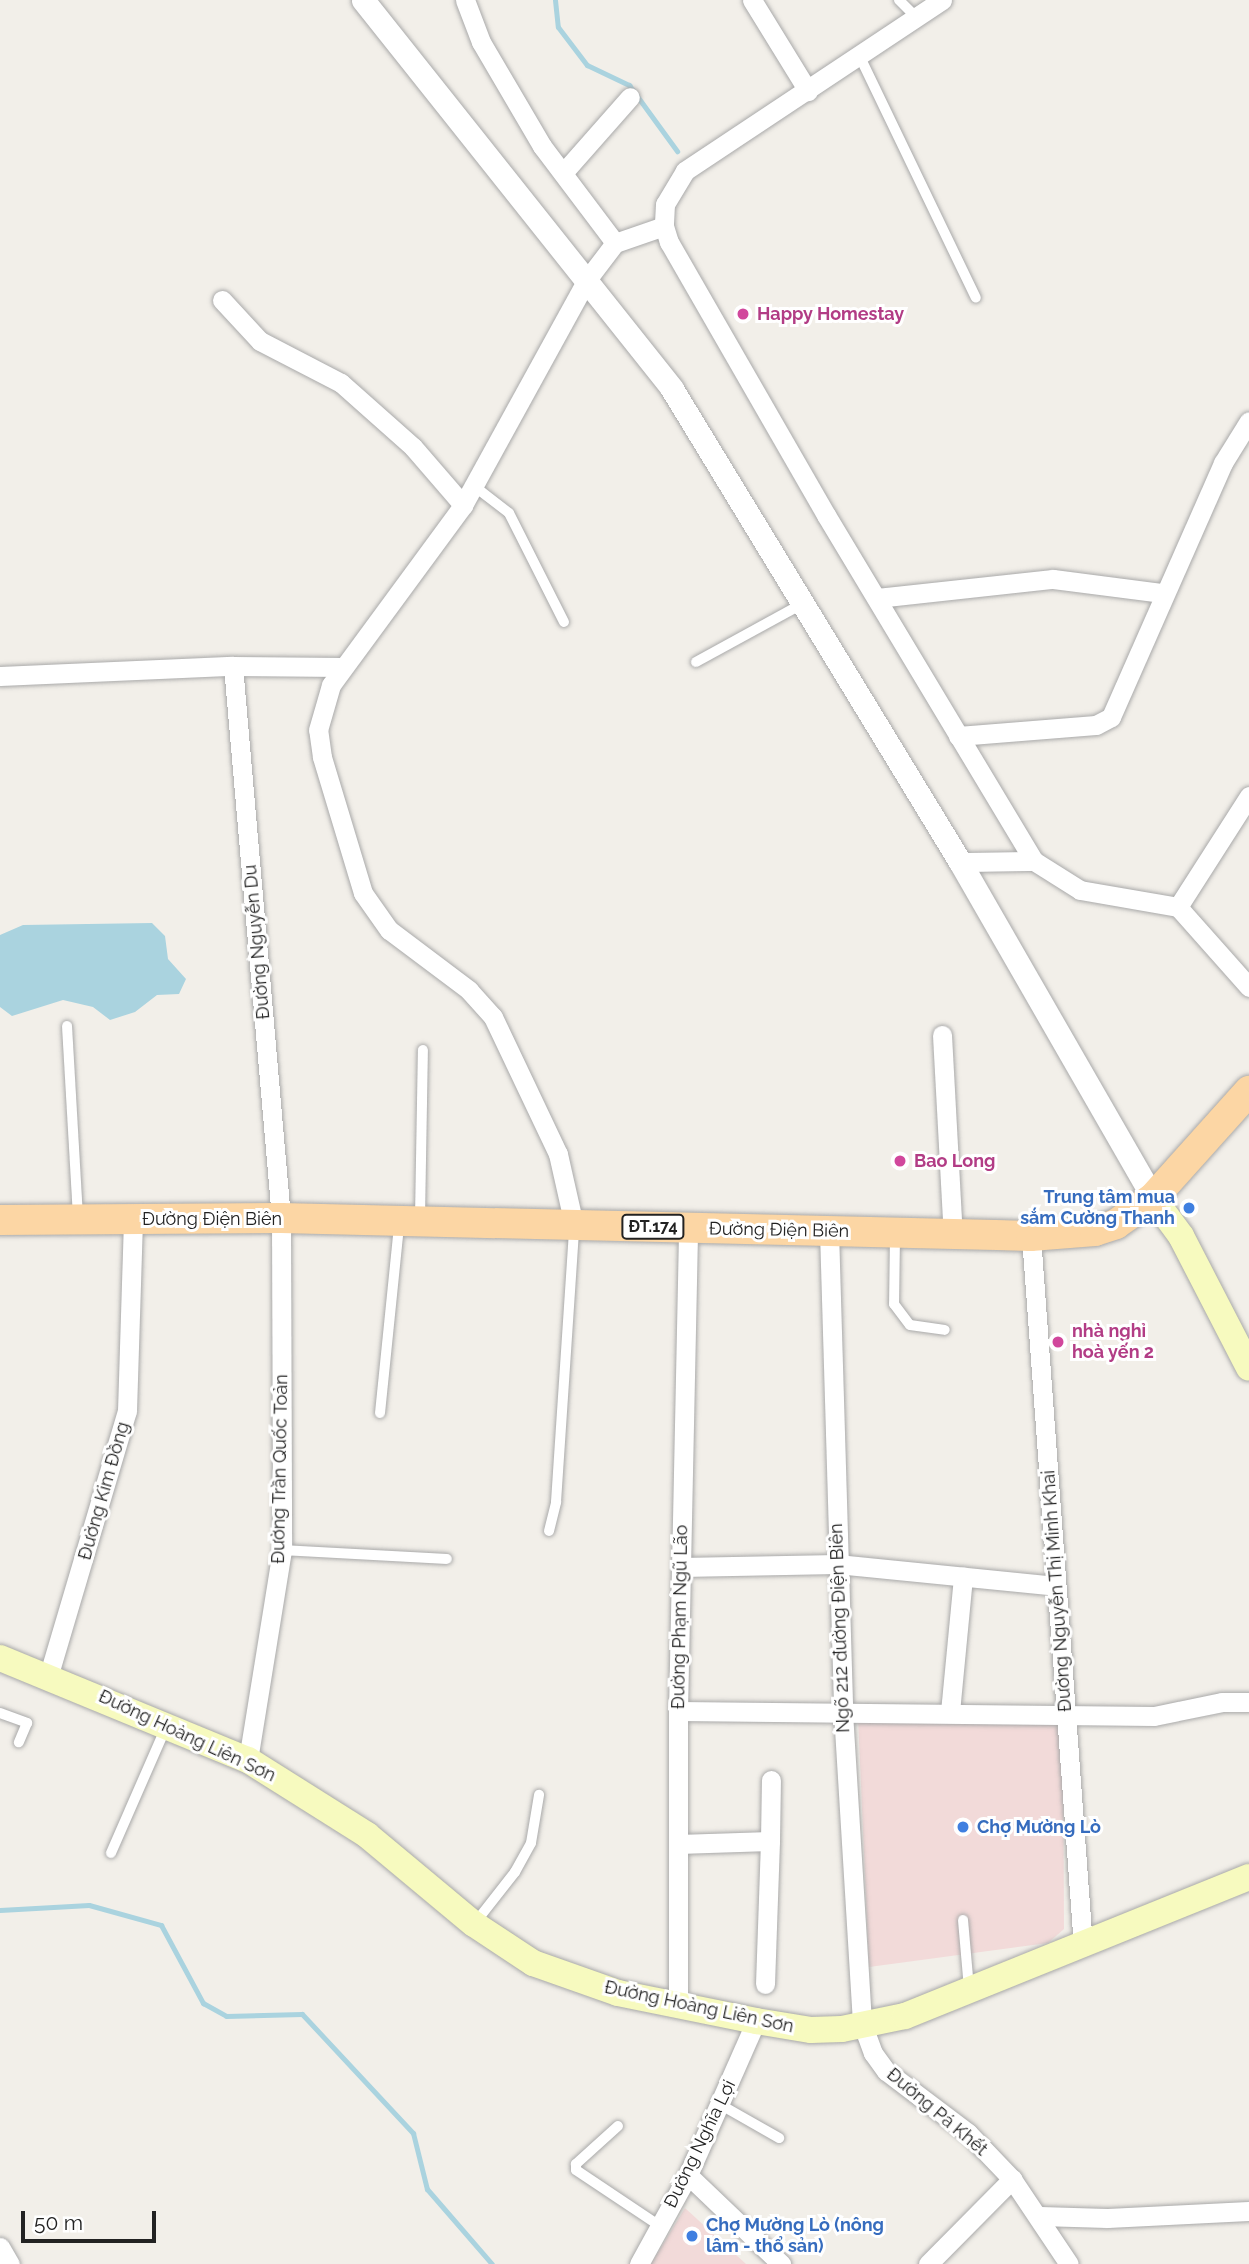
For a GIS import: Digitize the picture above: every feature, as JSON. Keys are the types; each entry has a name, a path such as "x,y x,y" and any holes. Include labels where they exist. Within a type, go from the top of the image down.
{"main road":[{"name":"Đường Điện Biên","path":"0,1220 281,1218 1031,1236 1095,1231 1116,1224 1153,1198 1249,1091"},
{"path":"1153,1198 1181,1236 1237,1335 1249,1368"},
{"name":"Đường Hoàng Liên Sơn","path":"0,1658 49,1674 166,1727 248,1760 368,1835 474,1924 522,1957 557,1973 678,2006 811,2031 905,2016 969,1993 1249,1877"}],"street":[{"path":"363,0 672,389 960,862 1153,1198"},
{"path":"465,0 481,42 542,146 615,243"},
{"path":"752,0 808,91"},
{"path":"942,0 685,171 665,204 664,226 669,242 1034,861 1080,890 1178,907 1249,987"},
{"path":"562,173 630,97"},
{"path":"574,1225 558,1154 493,1017 469,990 389,930 363,893 319,743 324,701 342,667 463,505 586,281 615,243 664,226"},
{"path":"222,300 260,341 341,383 413,447 463,505"},
{"path":"958,736 1096,725 1111,717 1120,705 1163,593 1223,463 1249,421"},
{"path":"877,598 1053,579 1163,593"},
{"path":"0,676 233,666 342,667"},
{"name":"Đường Nguyễn Du","path":"233,666 281,1218"},
{"path":"1178,907 1249,796"},
{"path":"960,862 1034,861"},
{"path":"942,1035 953,1235"},
{"name":"Đường Trần Quốc Toản","path":"248,1760 282,1550 281,1218"},
{"name":"Đường Kim Đồng","path":"49,1674 127,1411 133,1219"},
{"name":"Đường Phạm Ngũ Lão","path":"678,2006 678,1712 688,1228"},
{"name":"Ngõ 212 đường Điện Biên","path":"829,1231 843,1712 862,2024"},
{"name":"Đường Nguyễn Thị Minh Khai","path":"1031,1236 1083,1945"},
{"path":"681,1567 837,1564 1056,1586"},
{"path":"950,1712 963,1577"},
{"path":"678,1712 1066,1712 1154,1716 1222,1702 1249,1702"},
{"path":"765,1984 771,1780"},
{"path":"678,1844 769,1841"},
{"name":"Đường Nghĩa Lợi","path":"639,2264 688,2175 756,2021"},
{"name":"Đường Pá Khết","path":"862,2024 873,2053 886,2071 968,2133 1012,2179 1040,2216 1069,2264"},
{"path":"688,2175 781,2264"},
{"path":"928,2264 1012,2179"},
{"path":"1040,2216 1107,2218 1249,2211"},
{"path":"0,2246 10,2264"}],"lane":[{"path":"899,0 917,18"},
{"path":"860,57 976,298"},
{"path":"474,486 509,513 564,622"},
{"path":"696,662 803,603"},
{"path":"67,1026 78,1220"},
{"path":"380,1413 410,1221 423,1050"},
{"path":"549,1531 556,1502 574,1225"},
{"path":"895,1231 894,1304 910,1325 945,1330"},
{"path":"282,1550 447,1559"},
{"path":"0,1713 27,1723 19,1742"},
{"path":"111,1853 166,1727"},
{"path":"474,1924 515,1872 531,1843 538,1795"},
{"path":"963,1920 969,1993"},
{"path":"721,2105 779,2138"},
{"path":"618,2126 576,2164 576,2170 660,2226"}],"shaded area":[{"name":"Chợ Mường Lò","path":"1044,1708 1063,1726 1064,1929 1048,1943 869,1967 858,1717"},
{"name":"Chợ Mường Lò (nông lâm - thổ sản)","path":"685,2208 746,2264 651,2264"}],"water":[{"path":"152,923 165,936 168,959 186,979 179,994 157,995 135,1012 110,1020 93,1007 63,1000 12,1016 0,1007 0,935 23,925"}],"waterway":[{"path":"555,0 558,27 587,65 629,85 677,151"},
{"path":"0,1910 89,1905 161,1925 203,2003 226,2016 302,2014 413,2133 427,2189 492,2264"}],"place":[{"name":"Happy Homestay","path":"743,314"},
{"name":"Bao Long","path":"900,1161"},
{"name":"Trung tâm mua sắm Cường Thanh","path":"1189,1208"},
{"name":"nhà nghỉ hoà yến 2","path":"1058,1342"},
{"name":"Chợ Mường Lò","path":"963,1827"},
{"name":"Chợ Mường Lò (nông lâm - thổ sản)","path":"692,2236"}]}
